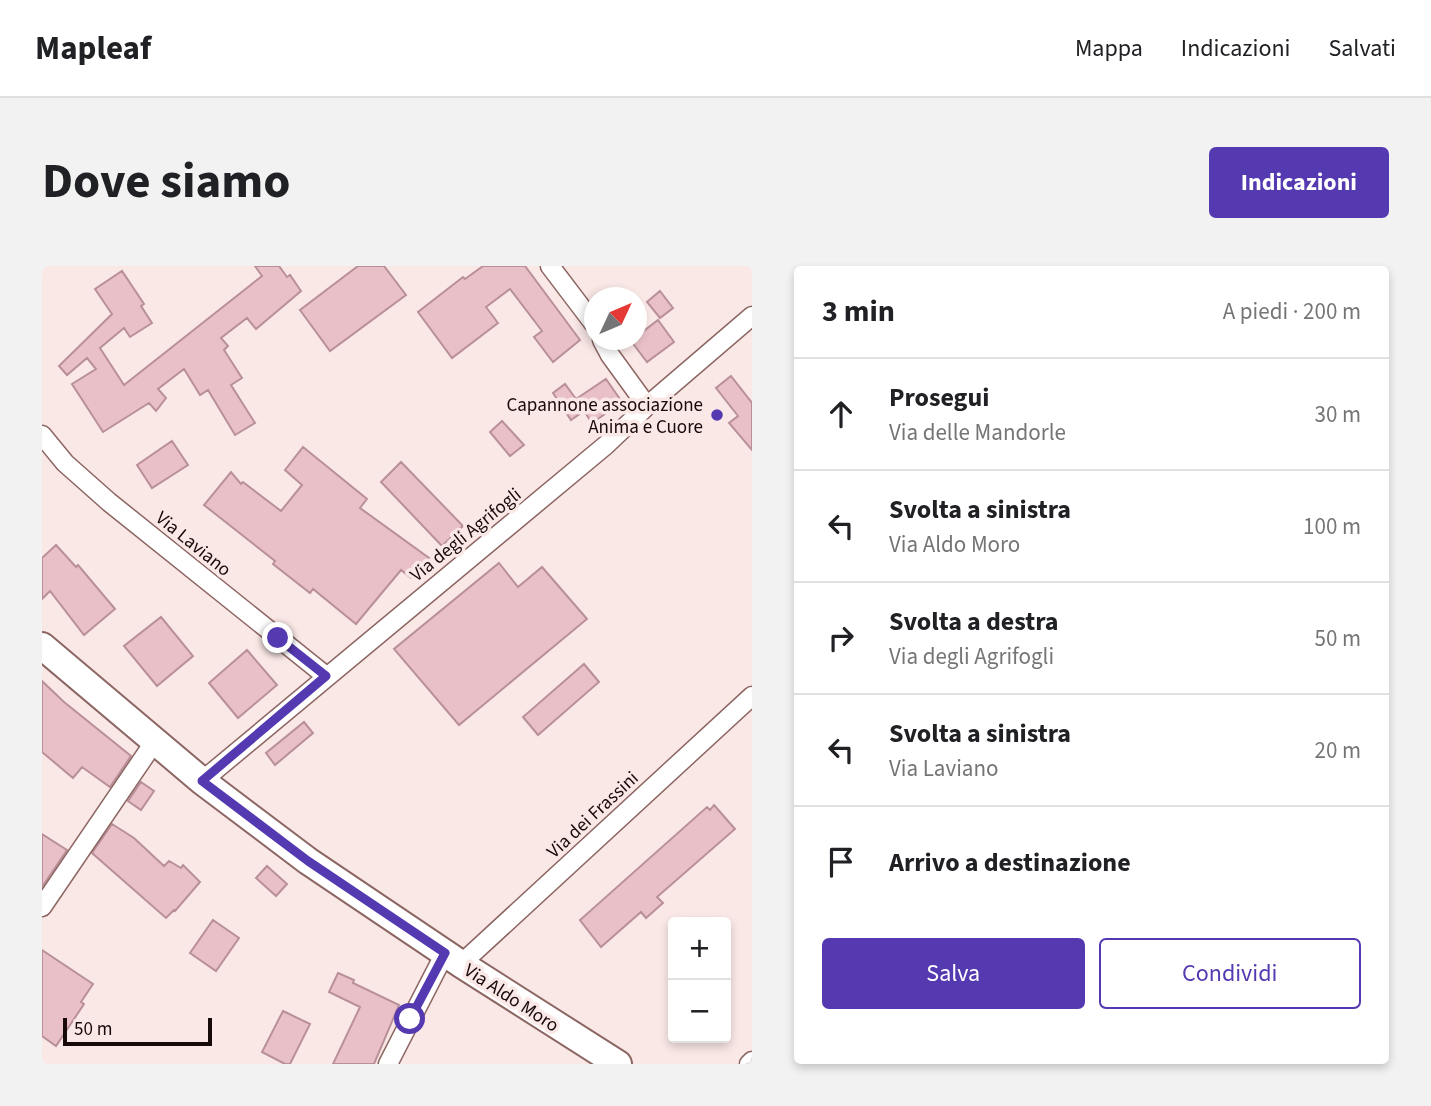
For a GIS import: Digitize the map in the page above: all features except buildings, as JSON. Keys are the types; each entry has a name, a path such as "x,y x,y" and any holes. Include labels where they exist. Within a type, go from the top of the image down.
{"street":[{"path":"551,266 584,311"},
{"name":"Via degli Agrifogli","path":"202,781 606,445 752,316"},
{"path":"608,350 647,406"},
{"name":"Via Laviano","path":"42,435 65,463 109,502 326,676"},
{"name":"Via Aldo Moro","path":"42,646 202,781 308,861 618,1064"},
{"name":"Via dei Frassini","path":"453,958 752,696"},
{"path":"42,907 155,741"},
{"path":"388,1064 453,958"}],"place":[{"name":"Capannone associazione Anima e Cuore","path":"717,415"}],"route":[{"path":"278,638 326,676 202,781 308,861 445,953 410,1019"}]}
